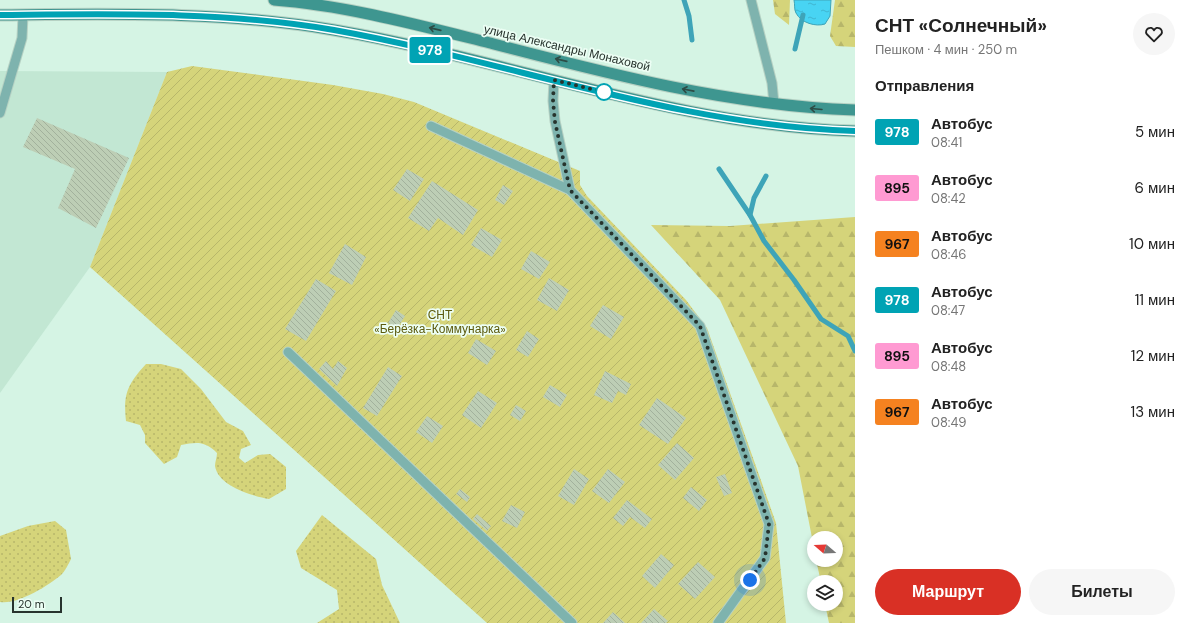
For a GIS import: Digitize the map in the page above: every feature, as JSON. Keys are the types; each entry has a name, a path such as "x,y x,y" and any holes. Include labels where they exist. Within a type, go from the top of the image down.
{"main road":[{"name":"улица Александры Монаховой","path":"274,0 300,2 398,21 685,89 774,104 820,109 855,110"},
{"path":"0,15 169,16 275,21 334,30 393,42 681,110 727,118 818,130 855,131"}],"lane":[{"path":"751,0 772,83 774,104"},
{"path":"0,113 22,38 23,15"},
{"path":"554,80 553,101 555,122 570,190"},
{"path":"432,126 570,190 700,326 769,524 765,558 718,623"},
{"path":"288,352 572,623"}],"shaded area":[{"path":"0,71 167,72 90,267 0,393"}],"green space":[{"path":"773,0 790,0 789,25 775,14"},
{"path":"835,0 855,0 855,47 836,46 830,36"},
{"name":"СНТ «Берёзка-Коммунарка»","path":"192,66 333,85 383,94 414,102 580,171 580,185 587,196 686,300 707,328 776,523 786,623 487,623 90,267 167,72"},
{"path":"855,217 855,623 829,623 826,611 843,611 843,575 819,575 818,567 843,567 843,531 811,531 798,466 720,300 651,225 730,226"},
{"path":"146,364 161,364 181,369 201,389 226,422 243,431 251,445 241,449 239,458 245,463 258,455 270,454 286,467 286,489 269,499 245,493 237,489 222,479 217,473 215,466 217,453 205,444 192,443 181,445 177,457 164,464 145,443 145,435 140,425 126,421 125,403 128,390 135,377"},
{"path":"322,515 376,559 382,585 400,623 317,623 339,609 337,590 301,568 296,551"},
{"path":"55,521 66,530 71,559 65,570 61,575 32,594 15,601 0,602 0,536 28,526"}],"water":[{"path":"794,0 831,0 830,16 825,24 821,25 805,22 796,13"}],"building":[{"path":"37,118 129,158 96,228 58,208 75,169 23,147"},
{"path":"407,169 424,179 410,201 393,190"},
{"path":"432,181 478,210 463,235 438,218 429,231 408,218"},
{"path":"503,185 513,191 504,205 495,200"},
{"path":"481,228 502,240 492,257 471,245"},
{"path":"345,244 366,257 352,285 329,273"},
{"path":"531,251 550,262 539,279 521,269"},
{"path":"549,278 569,290 557,311 537,300"},
{"path":"316,279 336,291 306,341 285,329"},
{"path":"603,305 624,317 611,339 590,326"},
{"path":"396,310 405,316 397,329 388,323"},
{"path":"527,331 539,339 528,357 516,350"},
{"path":"476,339 496,351 487,365 468,353"},
{"path":"326,361 333,369 338,361 347,368 337,386 319,369"},
{"path":"388,367 402,376 377,416 363,408"},
{"path":"605,371 631,384 626,395 618,391 612,403 594,395"},
{"path":"550,385 567,395 560,407 543,397"},
{"path":"478,391 497,403 481,428 462,415"},
{"path":"657,398 686,418 668,444 639,425"},
{"path":"516,405 526,411 520,421 510,415"},
{"path":"427,416 443,426 432,443 416,432"},
{"path":"677,443 694,458 675,480 658,465"},
{"path":"574,469 589,479 574,505 558,496"},
{"path":"608,469 625,482 609,503 592,491"},
{"path":"725,474 732,493 724,496 716,477"},
{"path":"691,487 707,500 699,511 683,498"},
{"path":"460,489 470,497 467,502 456,494"},
{"path":"627,500 652,519 645,528 630,517 623,526 613,518"},
{"path":"511,505 525,512 517,528 502,521"},
{"path":"477,514 491,526 487,531 473,519"},
{"path":"661,554 674,565 655,588 642,576"},
{"path":"698,562 715,577 695,599 678,584"},
{"path":"654,609 668,621 666,623 641,623"},
{"path":"613,612 625,623 603,623"}],"waterway":[{"path":"684,0 689,16 692,40"},
{"path":"795,49 803,15"},
{"path":"719,169 750,215"},
{"path":"766,176 754,198 750,215 764,241 794,280 821,319 848,336 855,351"}],"bus line":[{"name":"978","path":"0,15 169,16 275,21 334,30 393,42 681,110 775,126 818,130 855,131"}],"route":[{"path":"604,92 554,80 553,101 555,122 570,190 700,326 769,524 765,558 750,580"}]}
